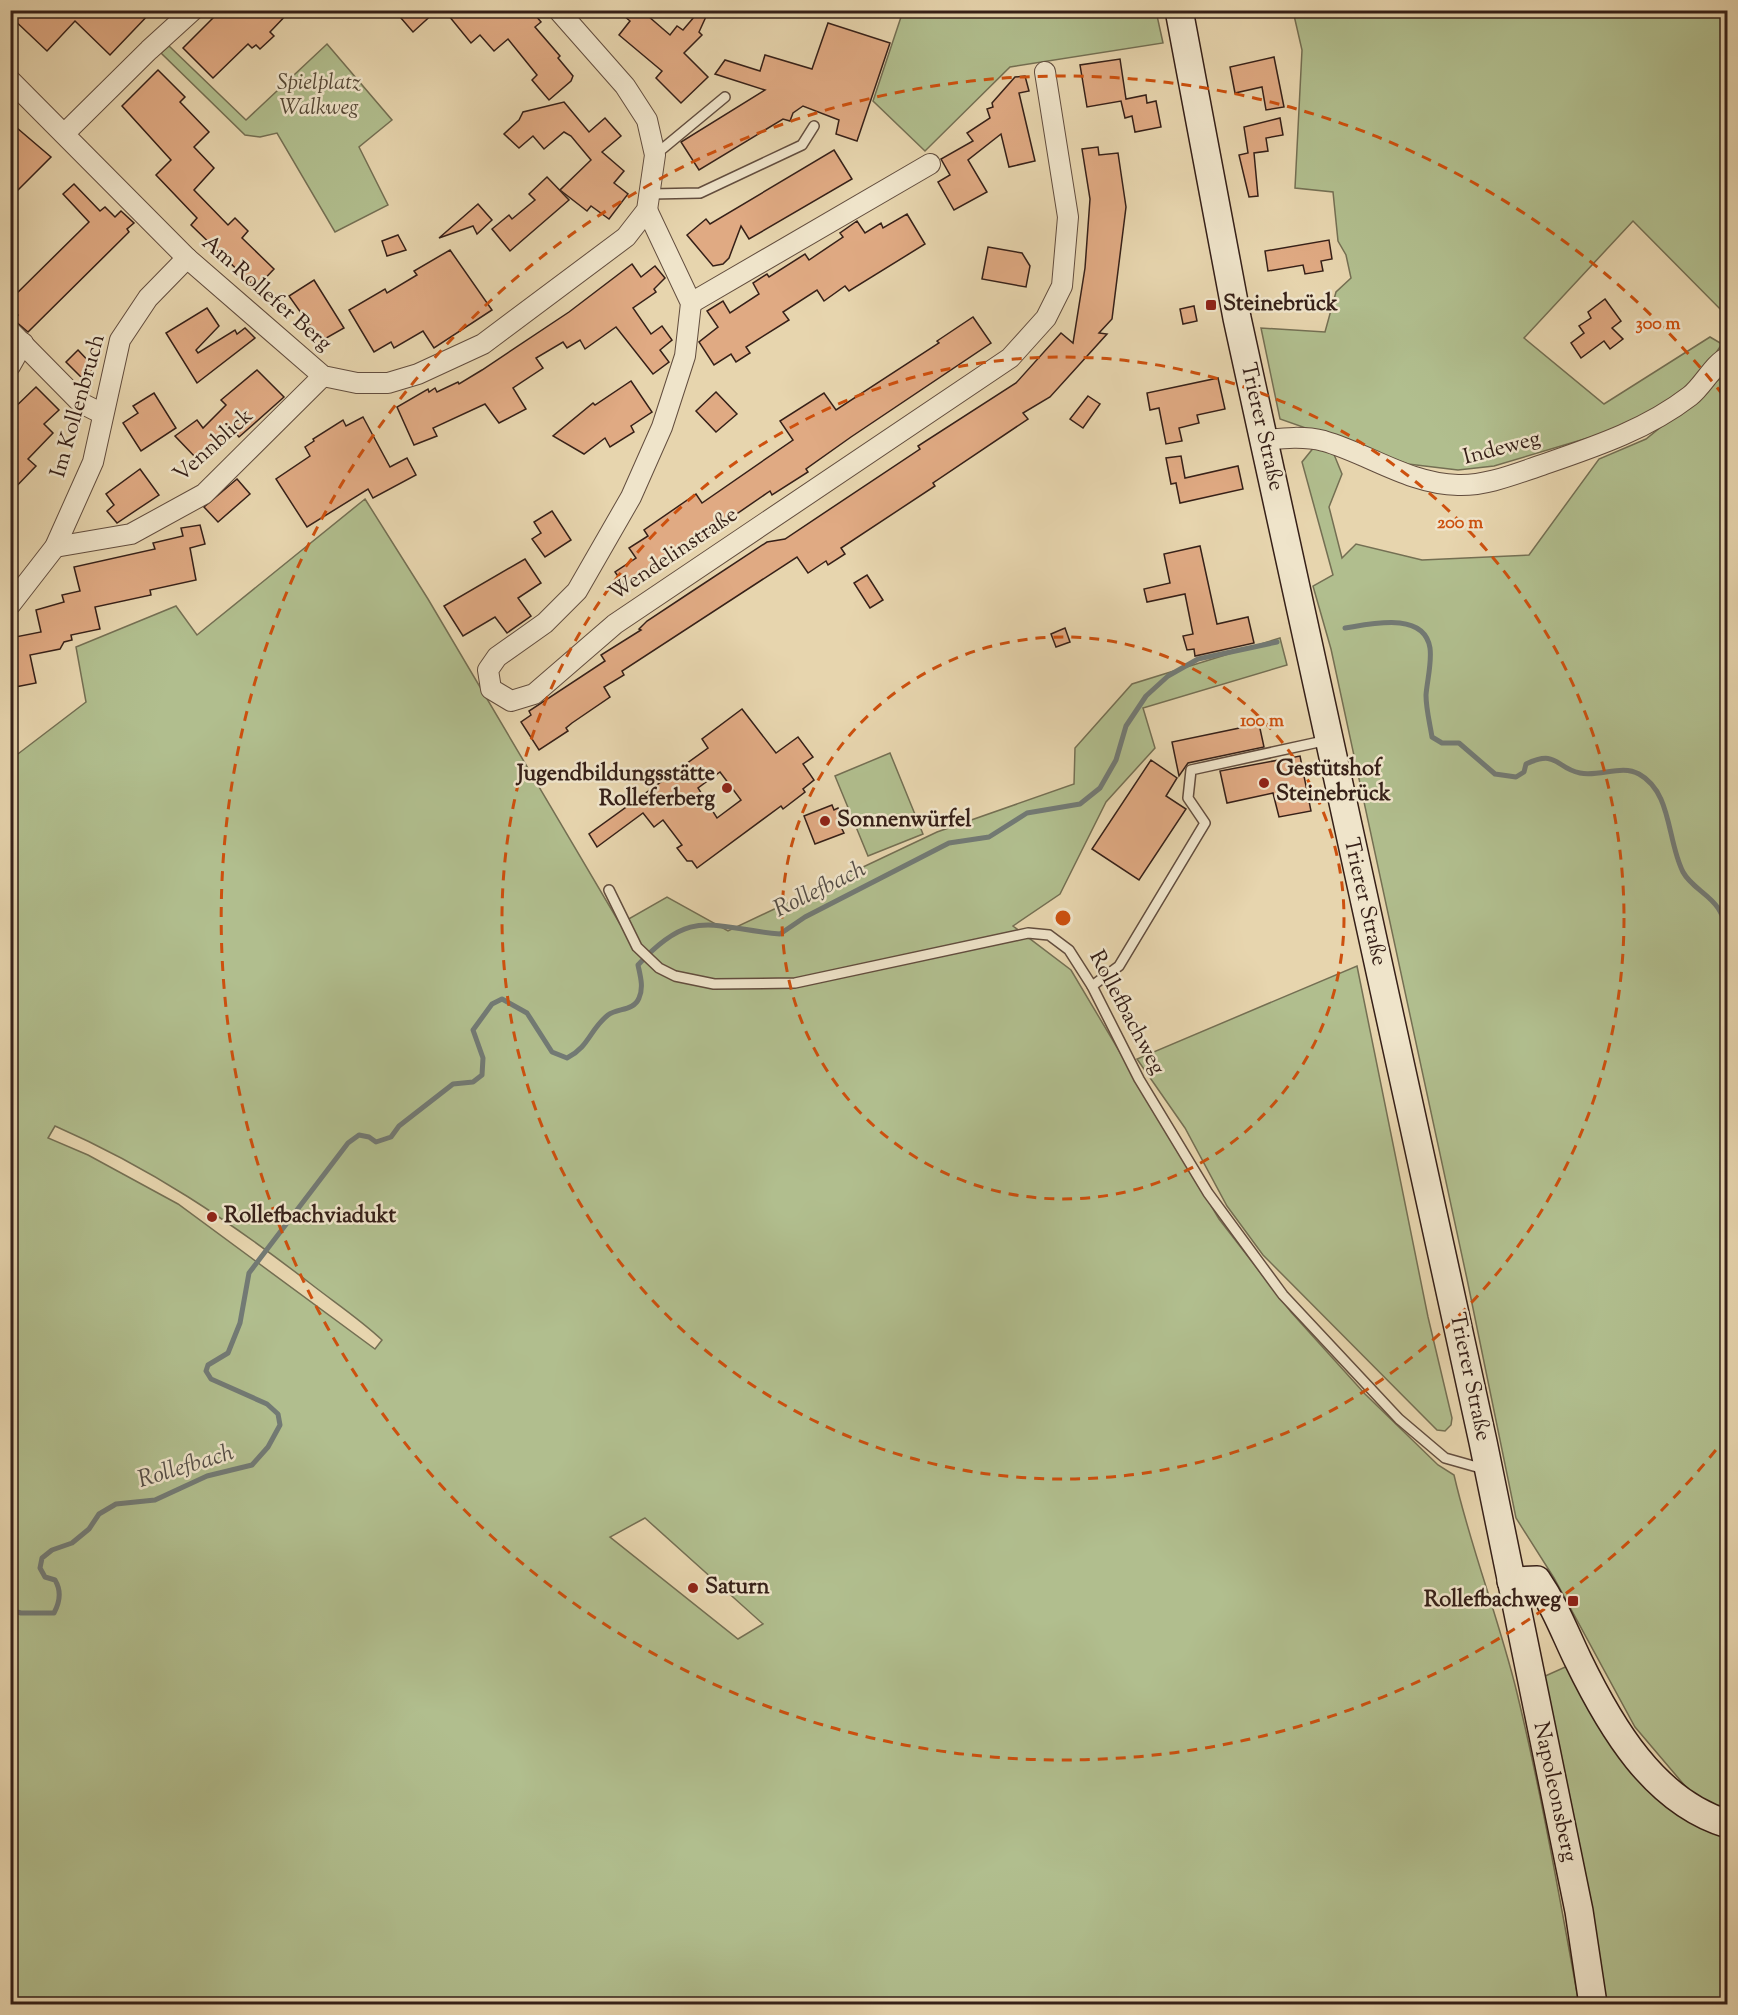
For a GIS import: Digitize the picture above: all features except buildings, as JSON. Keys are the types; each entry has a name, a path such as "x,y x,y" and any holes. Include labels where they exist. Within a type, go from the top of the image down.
{"main road":[{"name":"Trierer Straße","path":"1179,10 1237,318 1489,1470 1511,1581"},
{"path":"1511,1581 1537,1580 1556,1608 1578,1660 1612,1722 1654,1780 1702,1816 1728,1824"},
{"name":"Napoleonsberg","path":"1511,1581 1579,1911 1593,2004"}],"street":[{"path":"65,133 192,10"},
{"path":"558,10 626,86 647,120 655,156 649,202 691,303 930,164"},
{"name":"Wendelinstraße","path":"691,303 685,356 662,428 631,497 577,591 545,623 497,657 488,670 491,689 501,698 511,701 534,693 615,624 1010,358 1046,318 1062,286 1068,217 1045,72"},
{"name":"Am Rollefer Berg","path":"10,80 187,258 323,376 357,382 388,382 418,374 483,344 626,237 649,202"},
{"name":"Im Kollenbruch","path":"10,605 55,547 93,462 120,340 148,298 187,258"},
{"path":"16,337 81,403 103,414"},
{"path":"10,366 16,337"},
{"name":"Indeweg","path":"1265,440 1292,437 1323,441 1418,479 1458,485 1496,480 1622,437 1690,396 1711,375 1721,360 1728,357"},
{"name":"Vennblick","path":"55,547 131,534 204,494 323,376"}],"lane":[{"path":"655,156 724,97"},
{"path":"649,202 700,193 802,145 814,126"},
{"path":"1092,986 1119,966 1205,823 1188,798 1191,770 1328,740"},
{"name":"Rollefbachweg","path":"609,890 637,947 659,968 675,976 714,984 795,983 1028,933 1050,935 1069,950 1092,986 1139,1080 1203,1184 1283,1295 1399,1419 1445,1458 1489,1470"}],"green space":[{"path":"903,11 1156,11 1163,43 1010,67 925,151 873,101"},
{"path":"1293,11 1727,11 1727,316 1633,221 1524,338 1604,404 1710,337 1722,344 1687,395 1618,429 1494,466 1458,470 1408,464 1280,419 1261,328 1325,332 1336,292 1351,278 1346,255 1338,241 1333,192 1295,188 1302,50"},
{"name":"Spielplatz Walkweg","path":"327,44 392,120 359,147 388,205 335,232 277,133 260,137 245,135 161,53 169,46 246,120"},
{"path":"1727,373 1727,1810 1697,1800 1635,1727 1554,1578 1516,1518 1467,1279 1331,649 1313,586 1333,575 1302,462 1315,446 1333,452 1342,474 1329,507 1342,558 1356,544 1422,560 1529,555 1599,459 1646,439"},
{"path":"365,499 428,599 620,924 667,897 728,931 937,832 1074,784 1075,748 1132,684 1280,638 1287,665 1143,708 1155,748 1106,802 1060,894 1013,926 1071,970 1219,1219 1291,1312 1365,1394 1438,1465 1454,1475 1468,1530 1517,1693 1543,1809 1579,2004 11,2004 10,760 86,702 76,647 176,606 197,635","holes":["55,1126 124,1159 219,1217 356,1318 382,1340 375,1349 178,1204 88,1155 48,1138","645,1518 763,1624 738,1639 610,1537"]},
{"path":"890,753 923,834 868,856 835,776"},
{"path":"1357,966 1428,1317 1452,1418 1451,1425 1445,1431 1437,1430 1263,1255 1227,1206 1185,1128 1137,1059"},
{"path":"1572,1664 1614,1744 1650,1790 1672,1809 1697,1824 1727,1834 1727,2004 1605,2004 1543,1677"}],"waterway":[{"path":"1345,628 1382,623 1407,624 1426,636 1430,648 1426,695 1432,737 1442,743 1459,743 1495,774 1516,777 1524,772 1526,764 1544,758 1556,761 1580,773 1632,771 1650,782 1663,805 1683,872 1714,903 1728,929"},
{"name":"Rollefbach","path":"10,1610 21,1613 54,1613 58,1605 59,1592 55,1580 45,1577 40,1568 42,1558 52,1550 72,1543 89,1529 99,1514 116,1504 155,1500 207,1476 252,1465 268,1447 280,1425 278,1414 267,1404 211,1379 206,1371 208,1365 228,1353 240,1323 249,1273 348,1143 359,1135 369,1137 376,1142 391,1137 399,1126 453,1084 473,1082 482,1075 483,1058 473,1030 492,1004 502,999 527,1013 552,1052 567,1058 580,1049 608,1015 637,1002 641,985 638,965 673,934 703,925 780,934 805,917 949,843 989,837 1027,813 1080,804 1100,788 1116,760 1126,726 1146,696 1168,676 1198,659 1277,642"}],"place":[{"name":"Steinebrück","path":"1211,305"},
{"name":"Gestütshof Steinebrück","path":"1264,783"},
{"name":"Jugendbildungsstätte Rolleferberg","path":"727,788"},
{"name":"Sonnenwürfel","path":"825,821"},
{"name":"Rollefbachviadukt","path":"212,1217"},
{"name":"Saturn","path":"693,1588"},
{"name":"Rollefbachweg","path":"1573,1601"}]}
